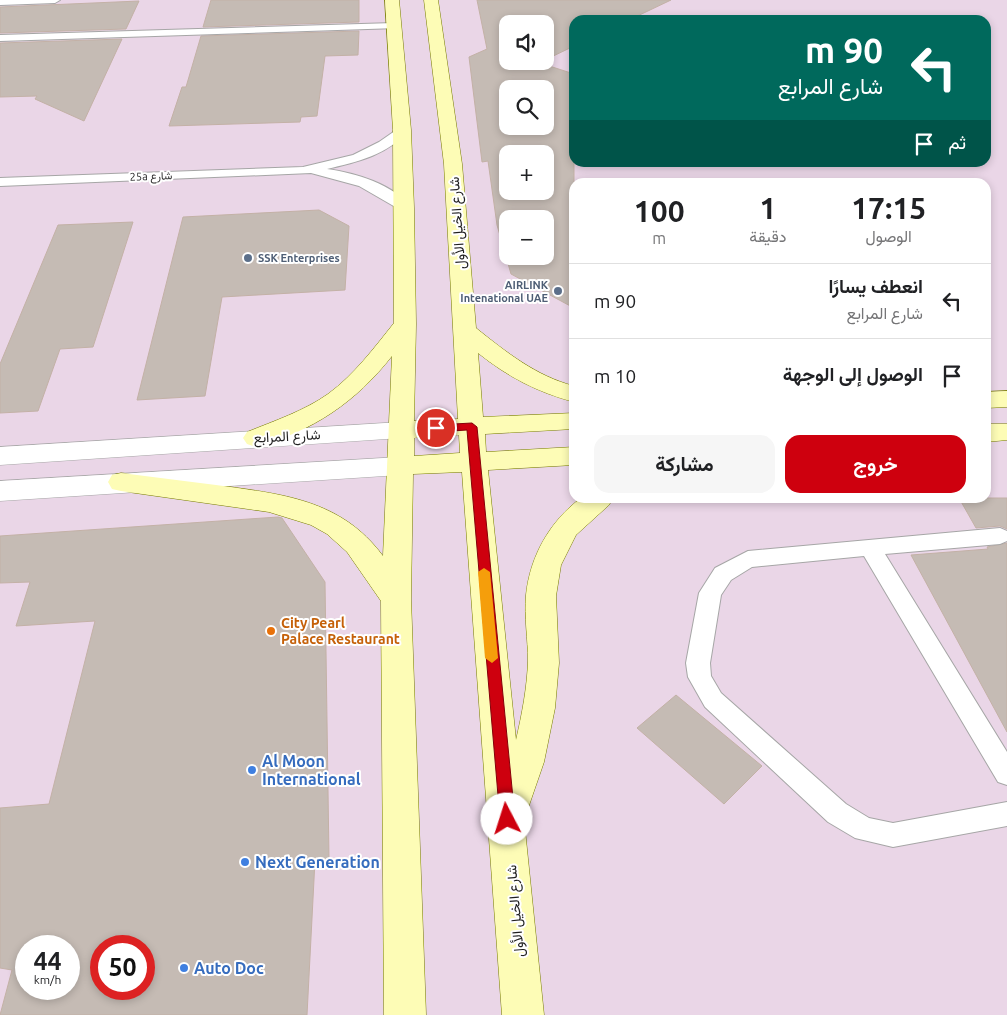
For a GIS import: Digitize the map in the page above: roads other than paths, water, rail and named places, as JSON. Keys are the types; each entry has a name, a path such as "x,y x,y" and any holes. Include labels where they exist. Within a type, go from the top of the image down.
{"main road":[{"path":"392,0 402,130 404,208 405,324 396,599 405,1015"},
{"name":"شارع الخيل الأول","path":"431,0 453,164 474,461 523,1015"},
{"path":"256,438 300,420 336,400 364,374 405,324"},
{"path":"465,331 520,373 544,386 569,393"},
{"path":"991,400 1007,399"},
{"name":"شارع المرابع","path":"401,430 569,421"},
{"path":"991,433 1007,432"},
{"path":"400,466 569,456"},
{"path":"121,482 259,500 305,511 326,520 350,538 369,560 396,599"},
{"path":"507,819 523,778 540,703 544,670 541,596 544,573 552,551 563,532 578,514 592,503"}],"street":[{"name":"شارع المرابع","path":"0,456 401,430"},
{"path":"0,491 400,466"}],"lane":[{"path":"0,2 55,0"},
{"path":"0,38 394,26"},
{"name":"25a شارع","path":"303,171 357,158 384,145 402,130"},
{"name":"25a شارع","path":"0,182 303,171 324,173 363,182 393,198 404,208"},
{"path":"1000,536 748,560 734,566 723,574 710,593 698,663 700,677 705,689 713,700 837,813 864,830 893,835 1007,814"},
{"path":"870,548 1007,774"}],"place":[{"name":"SSK Enterprises","path":"248,258"},
{"name":"AIRLINK Intenational UAE","path":"558,291"},
{"name":"City Pearl Palace Restaurant","path":"271,631"},
{"name":"Al Moon International","path":"252,770"},
{"name":"Next Generation","path":"245,862"},
{"name":"Auto Doc","path":"184,968"}]}
